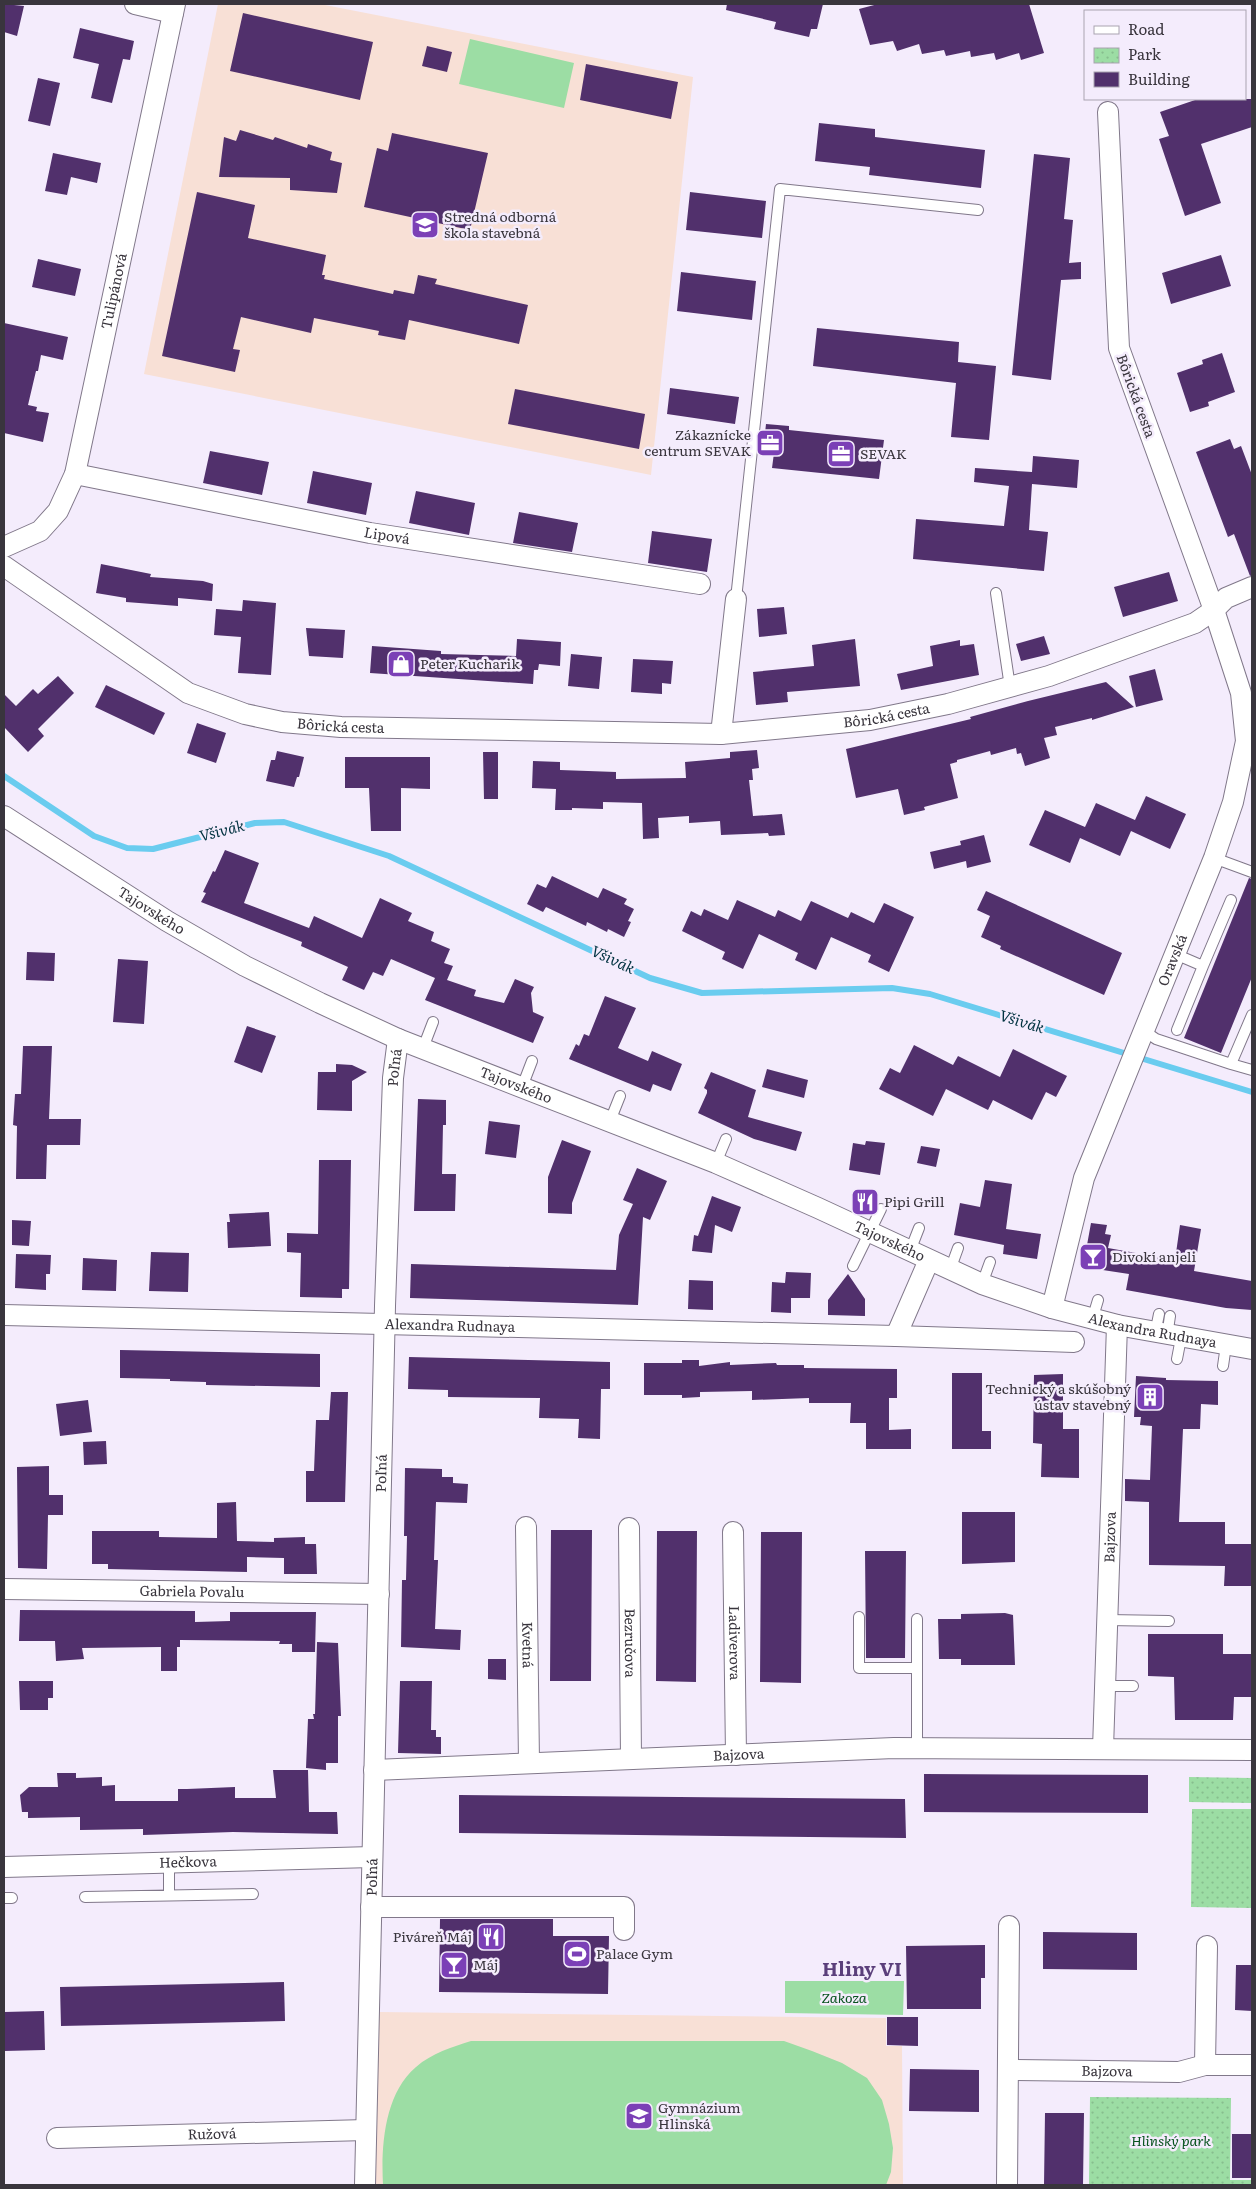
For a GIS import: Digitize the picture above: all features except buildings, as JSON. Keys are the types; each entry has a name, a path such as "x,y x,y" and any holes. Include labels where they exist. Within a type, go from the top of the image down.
{"street":[{"path":"135,4 174,8"},
{"name":"Tulipánová","path":"4,547 40,531 58,511 75,474 174,8"},
{"name":"Bôrická cesta","path":"1108,112 1119,348 1214,610"},
{"name":"Lipová","path":"75,474 370,532 700,584"},
{"name":"Bôrická cesta","path":"4,566 188,694 245,714 282,722 341,727 721,734 870,720 948,704 1049,676 1195,623 1214,610 1226,598 1252,587"},
{"path":"721,734 736,599"},
{"name":"Oravská","path":"1052,1308 1084,1178 1214,858 1233,802 1246,741 1241,693 1214,610"},
{"name":"Tajovského","path":"4,816 167,921 230,957 320,1003 398,1039 522,1086 716,1164 982,1284 1052,1308"},
{"name":"Poľná","path":"365,2185 385,1325 393,1078 398,1039"},
{"path":"896,1336 928,1260"},
{"name":"Alexandra Rudnaya","path":"1052,1308 1168,1336 1252,1349"},
{"name":"Alexandra Rudnaya","path":"4,1315 896,1336 1074,1342"},
{"name":"Bajzova","path":"1103,1749 1107,1620 1118,1447 1117,1325"},
{"name":"Kvetná","path":"526,1526 529,1763"},
{"name":"Bezručova","path":"629,1528 631,1759"},
{"name":"Ladiverova","path":"733,1532 736,1755"},
{"name":"Gabriela Povalu","path":"4,1589 379,1594"},
{"name":"Bajzova","path":"374,1770 916,1748 1252,1750"},
{"name":"Hečkova","path":"4,1866 372,1857"},
{"name":"Poľná","path":"371,1907 624,1907 624,1930"},
{"path":"1007,2185 1009,1926"},
{"path":"1205,2065 1207,1946"},
{"name":"Bajzova","path":"1008,2070 1179,2072 1205,2065 1252,2065"},
{"name":"Ružová","path":"57,2138 366,2130"}],"lane":[{"path":"736,599 780,188 978,210"},
{"path":"996,593 1010,686"},
{"path":"1214,858 1252,872"},
{"path":"1176,1030 1231,900"},
{"path":"1175,954 1203,966"},
{"path":"1231,1064 1252,1015"},
{"path":"423,1048 433,1022"},
{"path":"1140,1038 1156,1039 1252,1070"},
{"path":"522,1086 532,1061"},
{"path":"610,1121 620,1096"},
{"path":"716,1164 726,1139"},
{"path":"853,1266 881,1209"},
{"path":"910,1251 919,1228"},
{"path":"950,1270 958,1248"},
{"path":"982,1284 990,1262"},
{"path":"1095,1310 1098,1300"},
{"path":"1159,1314 1177,1359"},
{"path":"1168,1336 1170,1316"},
{"path":"1223,1366 1226,1345"},
{"path":"859,1617 859,1668 917,1668"},
{"path":"916,1748 917,1619"},
{"path":"1107,1620 1169,1621"},
{"path":"1105,1686 1133,1686"},
{"path":"169,1862 169,1895"},
{"path":"85,1897 253,1894"}],"shaded area":[{"name":"Stredná odborná škola stavebná","path":"218,4 320,4 693,77 651,475 144,374"},
{"name":"Gymnázium Hlinská","path":"378,2012 886,2018 886,2046 902,2046 903,2185 374,2185"}],"green space":[{"path":"470,39 574,63 564,108 459,84"},
{"path":"1189,1777 1252,1778 1252,1803 1189,1802"},
{"path":"1192,1809 1252,1809 1252,1908 1191,1907"},
{"name":"Zakoza","path":"785,1981 904,1981 903,2015 785,2013"},
{"name":"Gymnázium Hlinská","path":"471,2041 784,2041 842,2063 867,2078 882,2100 889,2124 893,2148 891,2172 886,2185 383,2185 384,2138 391,2106 397,2091 405,2078 422,2062 442,2051"},
{"name":"Hlinský park","path":"1090,2097 1231,2098 1230,2180 1252,2180 1252,2185 1089,2185"}],"waterway":[{"name":"Všivák","path":"4,776 94,836 127,848 153,849 255,823 284,822 389,856 650,978 702,993 892,988 930,994 1252,1092"}],"place":[{"name":"Stredná odborná škola stavebná","path":"425,225"},
{"name":"Zákaznícke centrum SEVAK","path":"770,443"},
{"name":"SEVAK","path":"841,454"},
{"name":"Peter Kucharik","path":"401,664"},
{"name":"Pipi Grill","path":"865,1202"},
{"name":"Divokí anjeli","path":"1093,1257"},
{"name":"Technický a skúšobný ústav stavebný","path":"1150,1397"},
{"name":"Piváreň Máj","path":"491,1937"},
{"name":"Palace Gym","path":"577,1954"},
{"name":"Máj","path":"454,1965"},
{"name":"Gymnázium Hlinská","path":"639,2116"}],"district":[{"name":"Hliny VI","path":"862,1969"}]}
